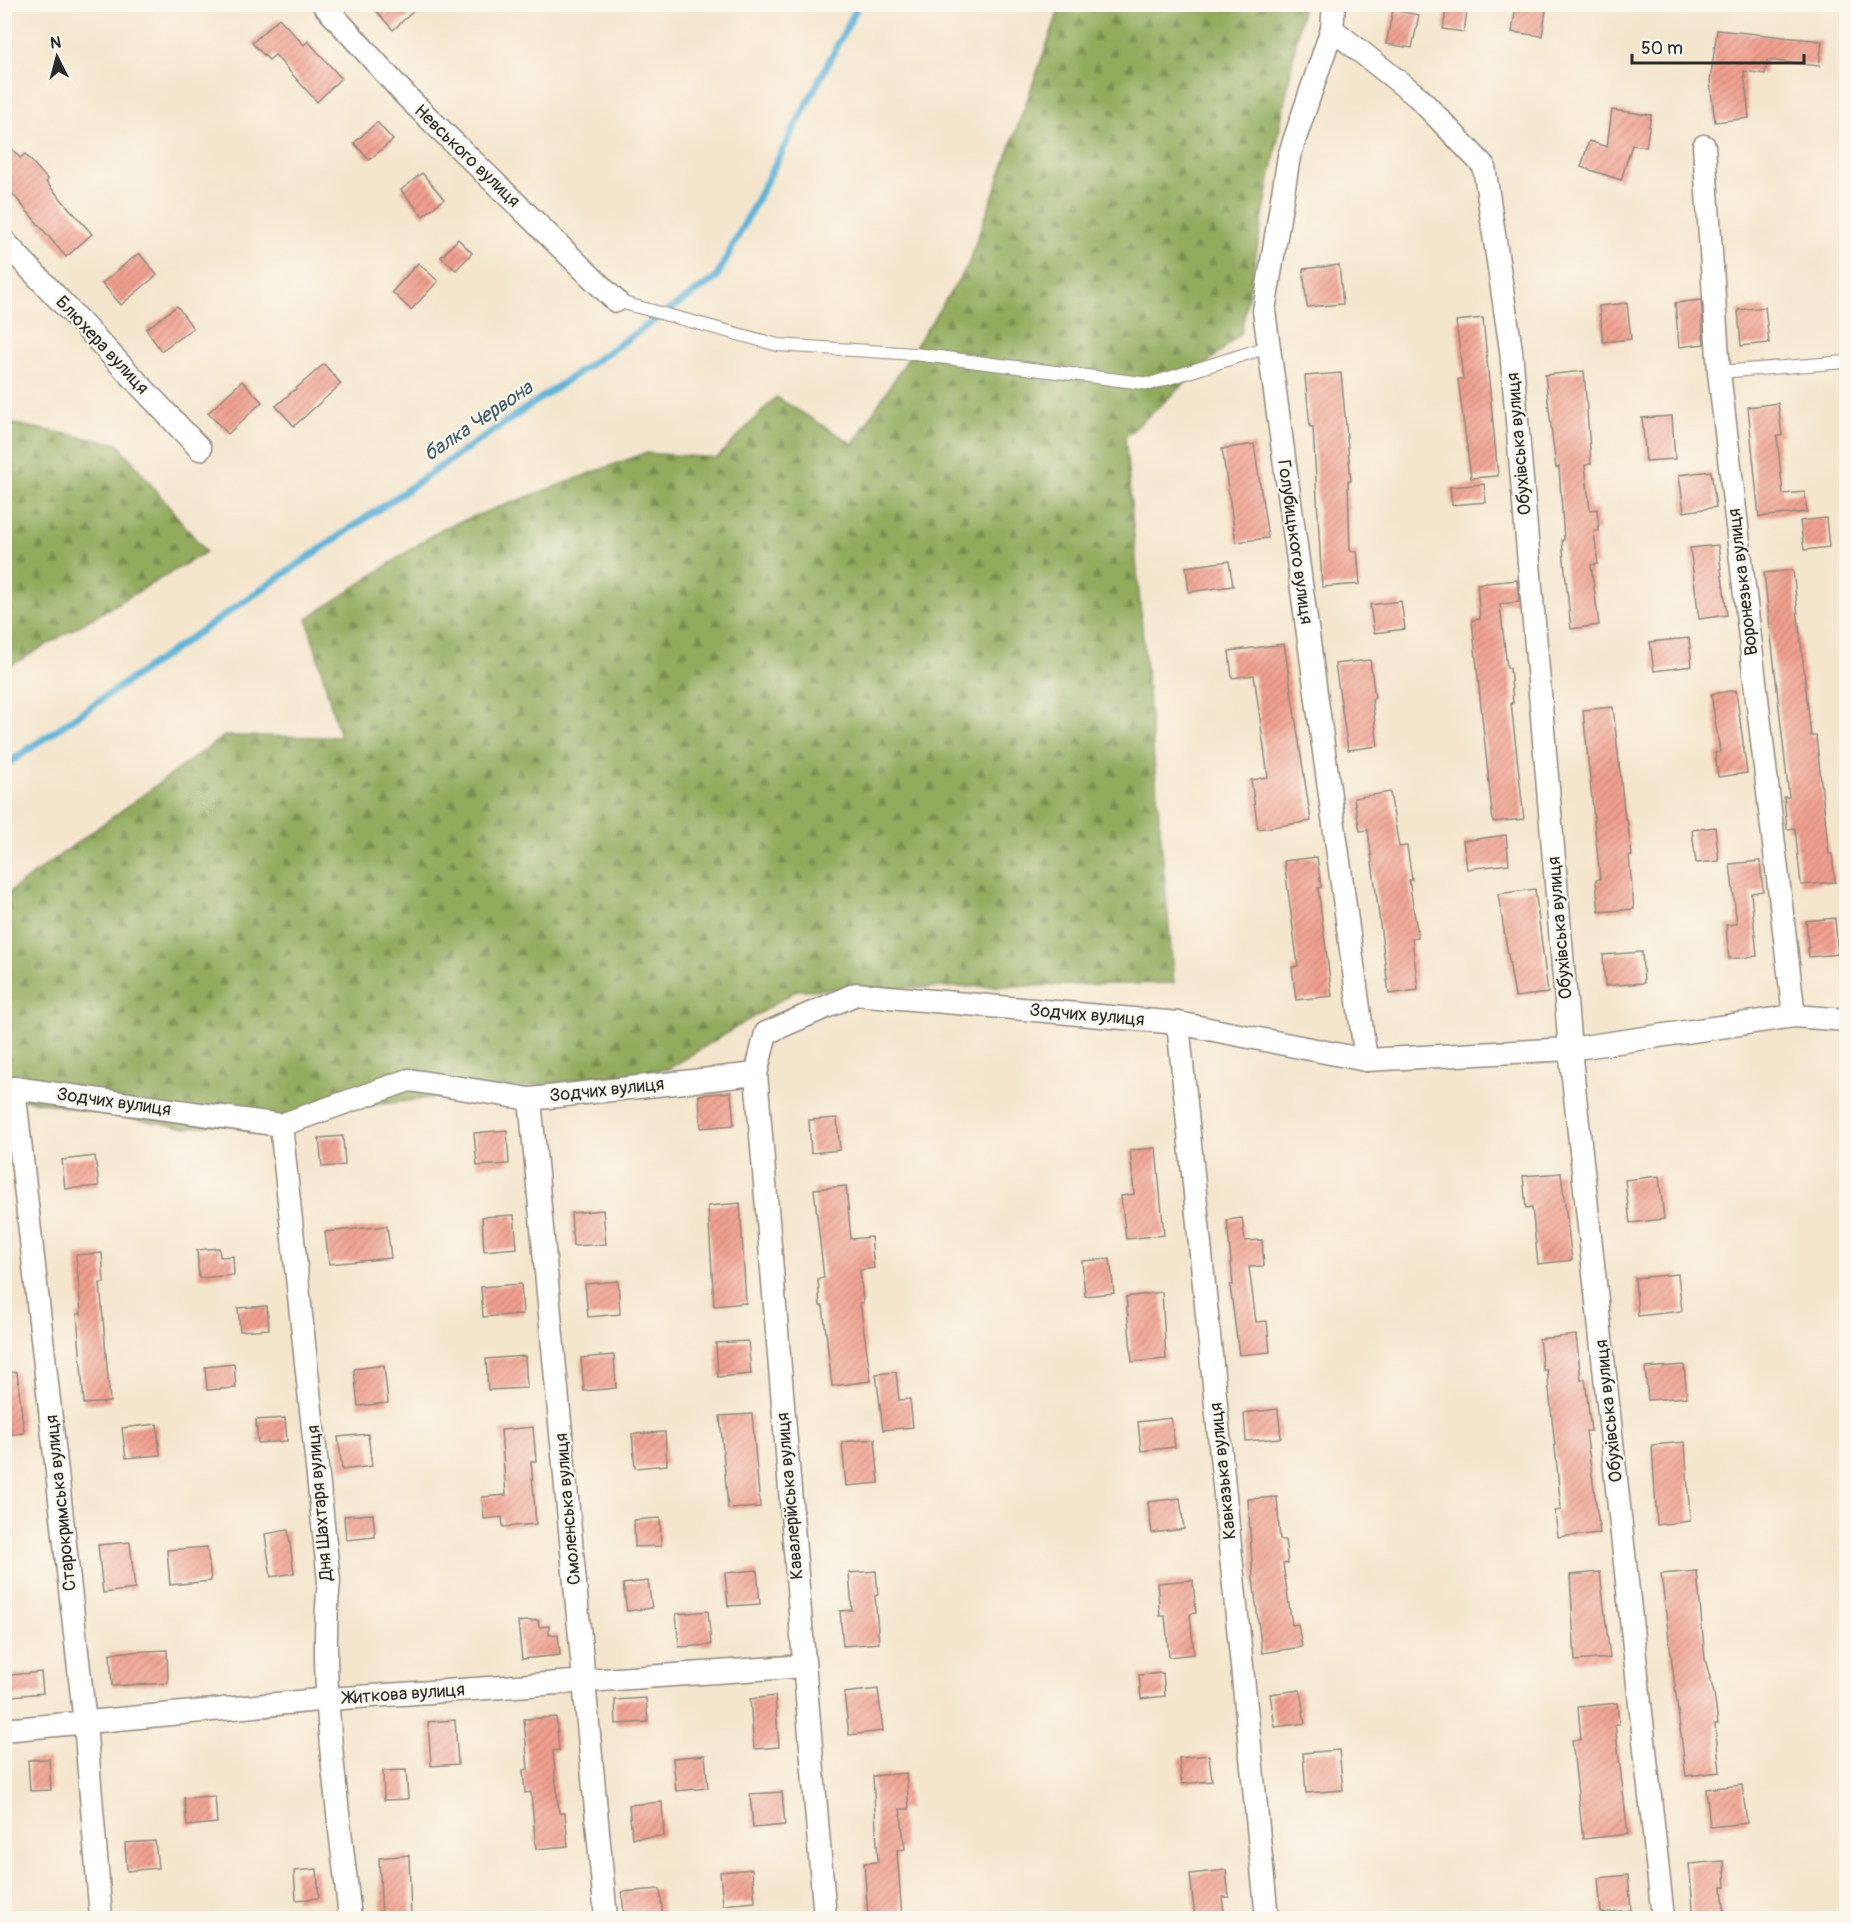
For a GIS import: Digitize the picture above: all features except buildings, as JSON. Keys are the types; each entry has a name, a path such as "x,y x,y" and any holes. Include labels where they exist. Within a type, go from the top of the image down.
{"street":[{"name":"Невського вулиця","path":"323,4 407,97 616,301"},
{"path":"1332,29 1334,4"},
{"name":"Голубицького вулиця","path":"1332,29 1289,156 1264,311 1366,1060"},
{"name":"Обухівська вулиця","path":"1332,29 1418,96 1484,166 1511,350 1570,1049 1663,1918"},
{"name":"Воронезька вулиця","path":"1704,146 1719,372 1794,1016"},
{"name":"Блюхера вулиця","path":"4,241 200,449"},
{"name":"Зодчих вулиця","path":"9,1089 281,1125 409,1080 530,1099 756,1074 766,1033 856,994 1179,1023"},
{"path":"1179,1023 1366,1060 1570,1049 1794,1016 1846,1020"},
{"name":"Кавказька вулиця","path":"1179,1023 1267,1918"},
{"name":"Кавалерійська вулиця","path":"756,1074 825,1918"},
{"name":"Старокримська вулиця","path":"9,1089 86,1723 101,1918"},
{"name":"Смоленська вулиця","path":"530,1099 606,1918"},
{"name":"Дня Шахтаря вулиця","path":"281,1125 329,1581 325,1623 328,1700 350,1918"},
{"name":"Житкова вулиця","path":"4,1730 328,1700 804,1666"}],"lane":[{"path":"616,301 778,345 915,354 1150,384 1268,346"},
{"path":"1719,372 1846,362"}],"green space":[{"path":"1061,5 1303,5 1241,333 1125,437 1174,983 797,990 668,1069 187,1128 5,1096 4,896 224,736 340,737 307,619 443,528 645,453 717,458 776,397 853,444 968,265"},
{"path":"5,419 8,423 118,444 206,552 5,669"}],"waterway":[{"name":"балка Червона","path":"4,766 716,278 859,4"}]}
